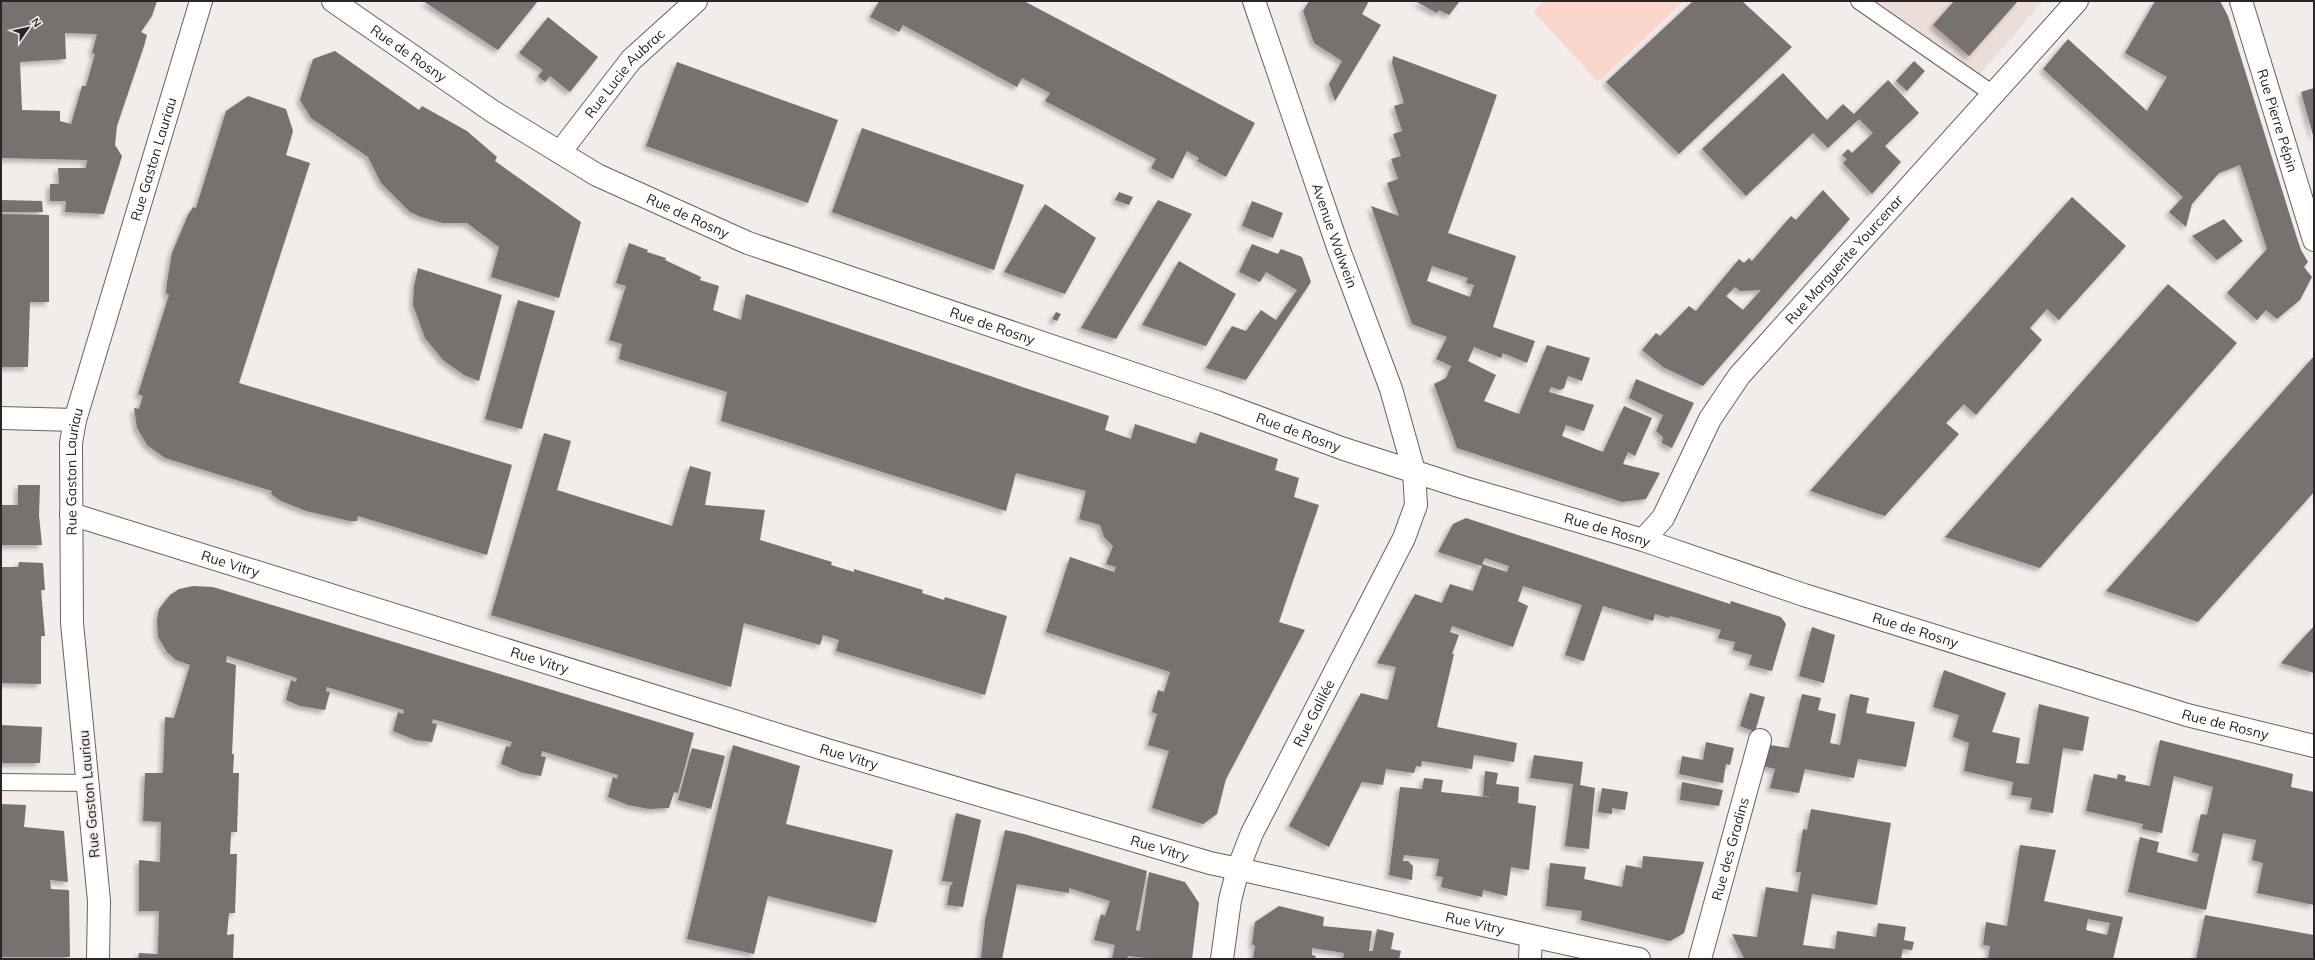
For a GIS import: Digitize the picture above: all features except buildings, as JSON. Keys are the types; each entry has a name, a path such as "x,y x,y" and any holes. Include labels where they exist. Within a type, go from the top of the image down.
{"street":[{"name":"Rue Gaston Lauriau","path":"98,959 99,901 72,623 71,443 75,420 201,1"},
{"name":"Rue de Rosny","path":"333,1 492,111 597,175 748,243 1414,471 1643,540 1804,595 2187,715 2314,746"},
{"name":"Rue Lucie Aubrac","path":"560,152 631,60 696,1"},
{"name":"Avenue Walwein","path":"1254,1 1339,250 1391,389 1414,471"},
{"name":"Rue Marguerite Yourcenar","path":"1643,540 1663,518 1710,419 1728,388 2077,1"},
{"name":"Rue Pierre Pépin","path":"2241,1 2314,240"},
{"path":"1,418 75,420"},
{"name":"Rue Galilée","path":"1222,959 1230,900 1238,869 1252,833 1404,538 1416,505 1414,471"},
{"name":"Rue Vitry","path":"71,514 827,750 1210,863 1275,876 1530,937 1639,959"},
{"name":"Rue des Gradins","path":"1700,959 1760,740"},
{"path":"1530,937 1530,959"}],"lane":[{"path":"1859,1 1994,94"},
{"path":"1,782 88,783"}],"shaded area":[{"path":"1545,1 1684,1 1598,82 1533,11"},
{"path":"1855,1 2043,1 1969,87"}]}
